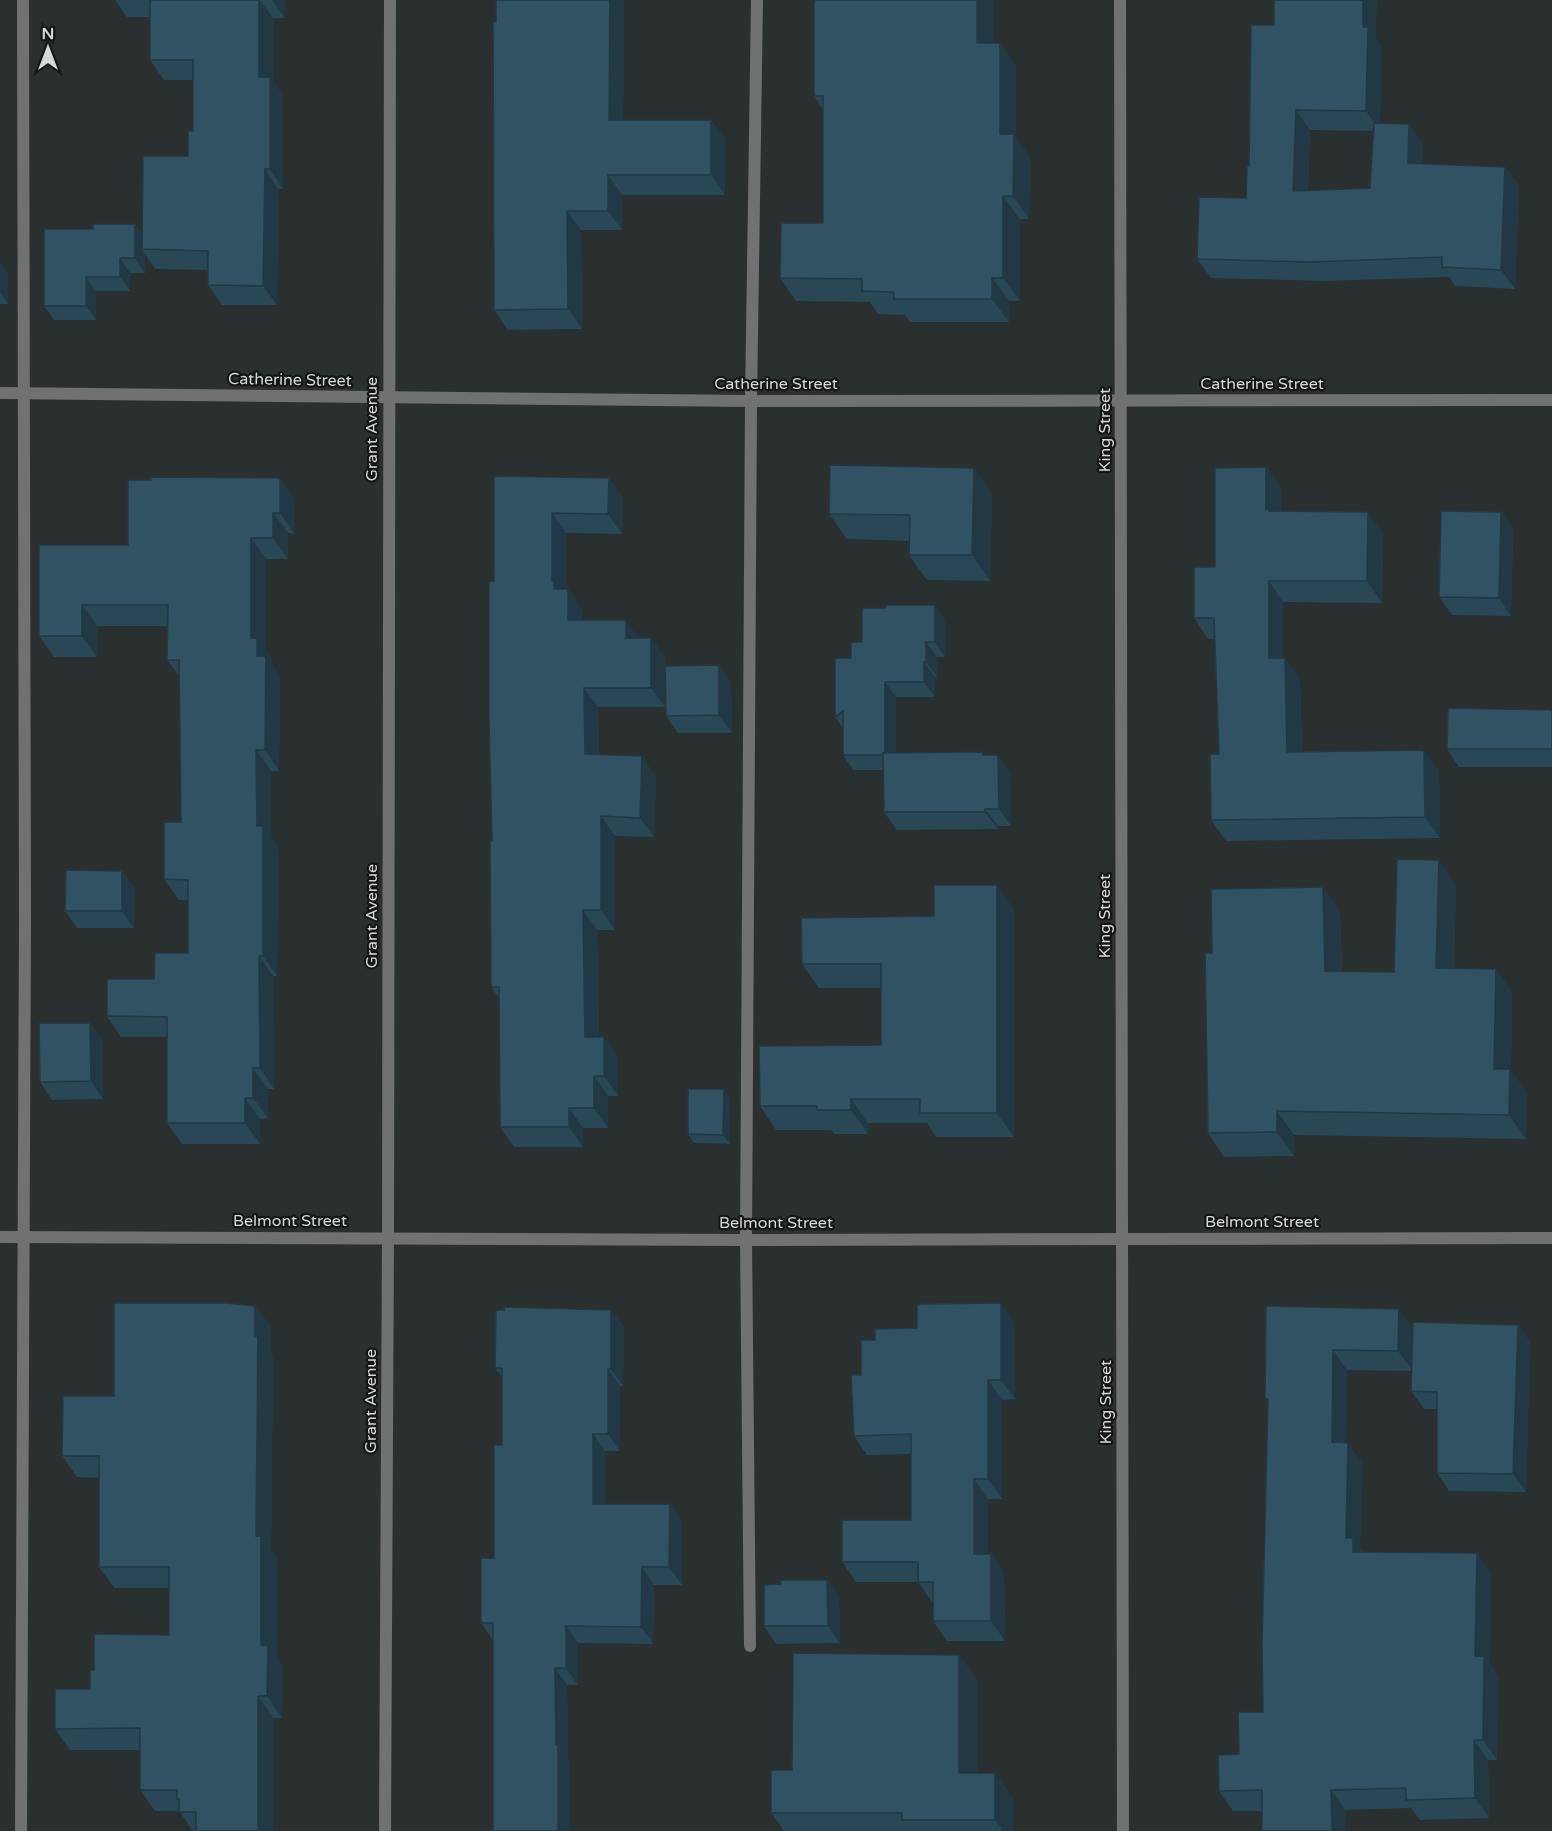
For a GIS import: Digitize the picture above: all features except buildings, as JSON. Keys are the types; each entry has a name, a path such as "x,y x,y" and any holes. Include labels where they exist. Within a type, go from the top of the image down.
{"street":[{"path":"21,1831 25,1237 26,393 23,0"},
{"name":"Grant Avenue","path":"385,1831 390,0"},
{"path":"750,1646 746,1240 751,401 758,0"},
{"name":"King Street","path":"1120,0 1123,1831"},
{"name":"Catherine Street","path":"0,393 751,401 1552,400"},
{"name":"Belmont Street","path":"0,1237 746,1240 1552,1238"}]}
